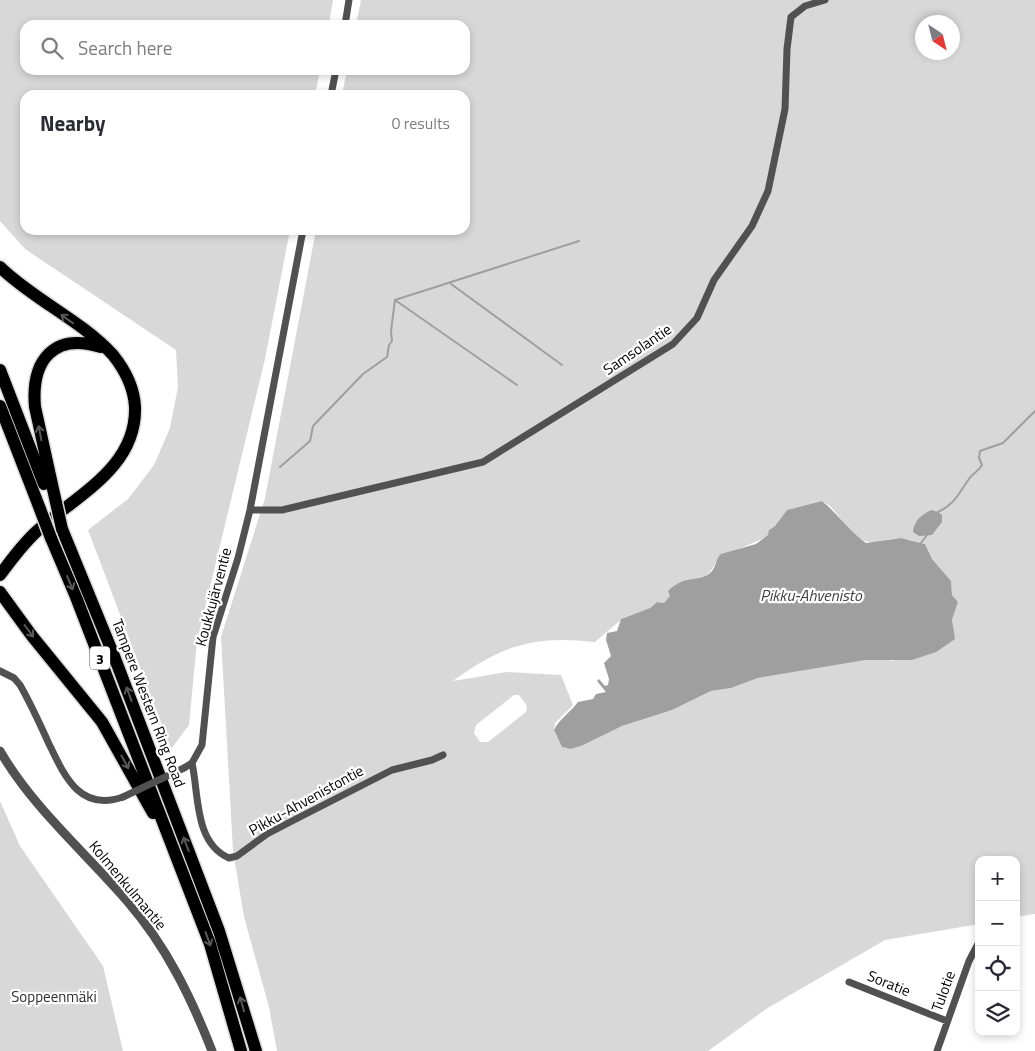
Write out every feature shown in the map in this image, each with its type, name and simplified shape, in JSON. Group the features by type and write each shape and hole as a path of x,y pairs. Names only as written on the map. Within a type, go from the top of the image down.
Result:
{"highway":[{"path":"0,267 17,284 106,348 124,371 134,394 134,425 126,448 117,462 98,482 26,542 0,575"},
{"path":"48,502 35,407 34,393 37,372 43,359 64,344 80,342 106,348"},
{"name":"Tampere Western Ring Road","path":"0,370 48,502 51,538 210,944 241,1051"},
{"name":"Tampere Western Ring Road","path":"0,406 62,529 114,656 219,931 256,1051"},
{"path":"0,592 32,636 102,722 178,860"}],"street":[{"path":"346,20 350,0"},
{"name":"Samsolantie","path":"250,510 282,510 483,462 673,344 696,318 714,280 752,226 768,191 785,109 787,49 791,18 805,6 825,0"},
{"path":"332,90 335,75"},
{"name":"Koukkujärventie","path":"192,763 202,745 213,637 238,558 250,510 303,235"},
{"path":"0,671 14,678 20,685 61,768 76,789 86,796 102,802 123,797 192,763"},
{"name":"Kolmenkulmantie","path":"0,751 31,795 143,921 185,988 212,1051"},
{"name":"Pikku-Ahvenistontie","path":"192,763 197,804 204,827 214,848 229,858 247,850 267,834 287,823 392,770 432,760 443,755"},
{"name":"Tulotie","path":"937,1051 969,961 977,946"},
{"name":"Soratie","path":"849,982 947,1021"}],"green space":[{"path":"0,0 333,0 330,20 20,20 20,75 319,75 316,90 20,90 20,235 289,235 265,359 197,641 189,725 171,749 88,530 128,499 154,465 170,428 178,387 176,350 25,249 0,221"},
{"path":"361,0 1035,0 1035,914 1020,916 1020,856 975,856 975,925 885,940 766,1009 708,1051 277,1051 269,1007 244,917 233,851 221,637 265,498 315,235 470,235 470,90 343,90 346,75 470,75 470,20 357,20","holes":["822,501 828,504 854,535 864,541 875,542 899,539 925,544 932,559 951,581 952,595 958,602 952,620 953,634 892,661 884,658 866,660 758,678 731,688 711,691 672,710 622,726 570,749 562,747 554,730 555,723 573,705 561,675 507,672 453,681 487,659 520,645 554,640 595,642 623,618 650,608 657,602 664,603 678,591 711,571 721,558 769,535 769,530 775,526 787,510","514,695 519,695 527,706 526,712 488,742 480,742 474,733 476,725"]},
{"name":"Soppeenmäki","path":"0,801 20,846 103,966 123,1051 0,1051"}],"water":[{"name":"Pikku-Ahvenisto","path":"822,501 866,543 901,538 925,544 932,559 951,581 952,595 958,602 952,620 955,639 936,652 912,660 866,660 758,678 731,688 711,691 672,710 622,726 581,746 570,749 562,747 554,730 559,722 578,702 593,699 596,694 606,692 597,681 599,679 605,686 608,685 609,679 604,663 611,656 606,640 607,633 617,631 621,619 650,608 657,602 664,603 670,596 668,591 680,582 704,577 709,574 721,554 756,544 768,535 769,530 775,526 787,510"},
{"path":"931,510 942,515 942,522 932,535 919,536 913,532 916,522 921,516"}],"waterway":[{"path":"395,300 579,241"},
{"path":"451,284 562,365"},
{"path":"395,300 517,385"},
{"path":"280,467 310,441 313,426 363,374 387,357 389,345 392,341 391,331 395,300"},
{"path":"938,512 953,502 982,465 979,458 980,451 1003,443 1035,411"},
{"path":"921,543 927,535"}]}
